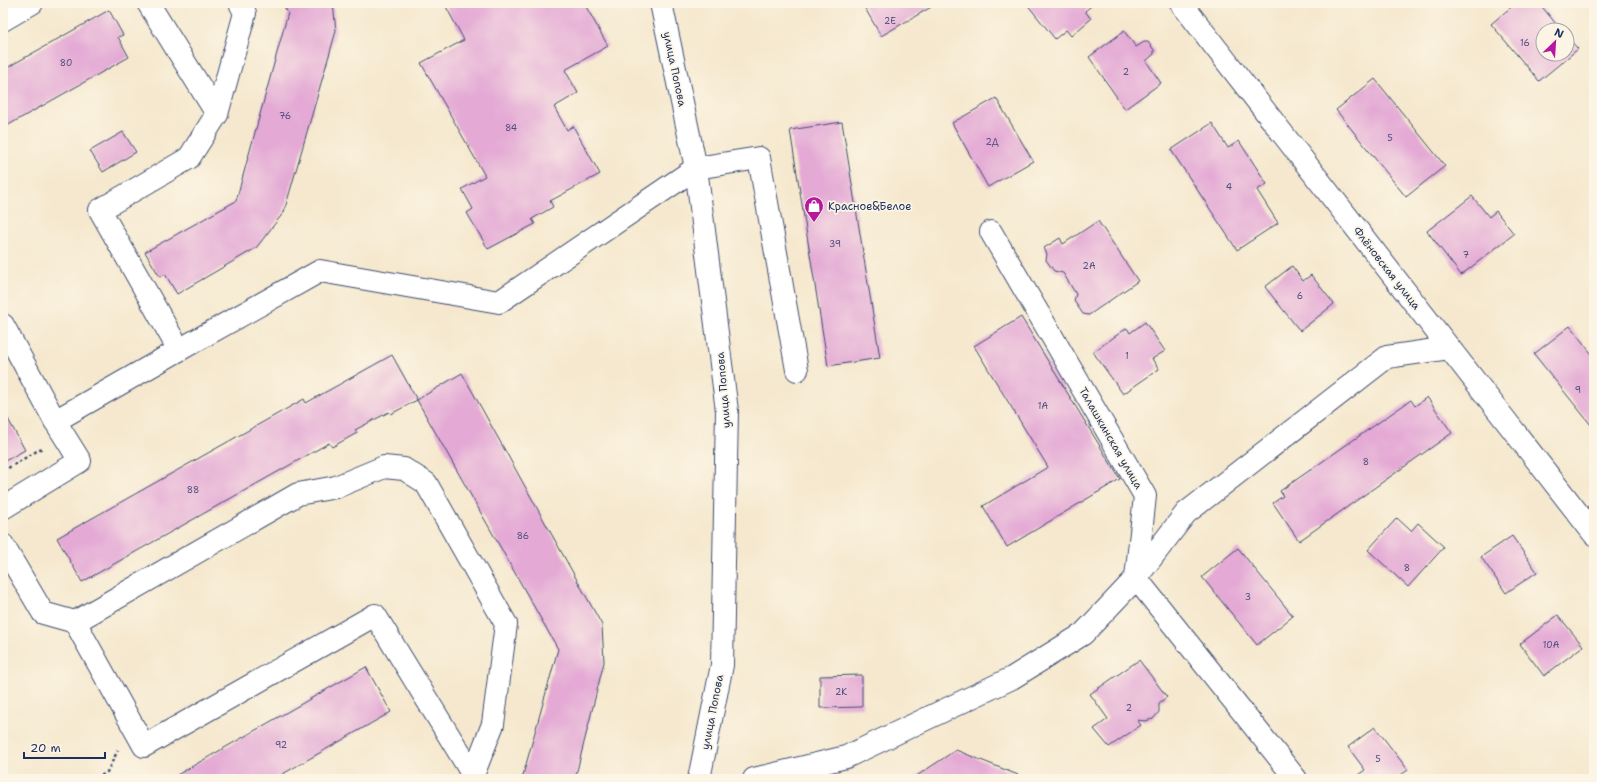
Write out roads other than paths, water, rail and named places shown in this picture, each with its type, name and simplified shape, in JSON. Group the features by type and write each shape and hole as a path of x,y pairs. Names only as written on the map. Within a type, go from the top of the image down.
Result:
{"street":[{"path":"3,20 32,3"},
{"path":"148,3 217,114"},
{"path":"179,350 100,210 189,158 217,114 245,13 240,3"},
{"name":"улица Попова","path":"661,3 696,168 727,411 722,665 699,779"},
{"name":"Флёновская улица","path":"1181,3 1594,534"},
{"path":"59,428 179,350 320,271 499,302 696,168 760,158 797,370"},
{"name":"Талашкинская улица","path":"991,232 1145,496 1136,578"},
{"path":"3,325 59,428 80,461 3,508"},
{"path":"754,779 846,757 1012,678 1083,634 1136,578 1186,513 1387,357 1450,348"},
{"path":"75,622 298,494 336,487 384,467 404,469 426,483 506,624 494,724 471,777"},
{"path":"3,545 43,613 75,622 144,746 375,615 471,777"},
{"path":"1136,578 1296,779"}],"place":[{"name":"Красное&Белое","path":"814,223"}]}
